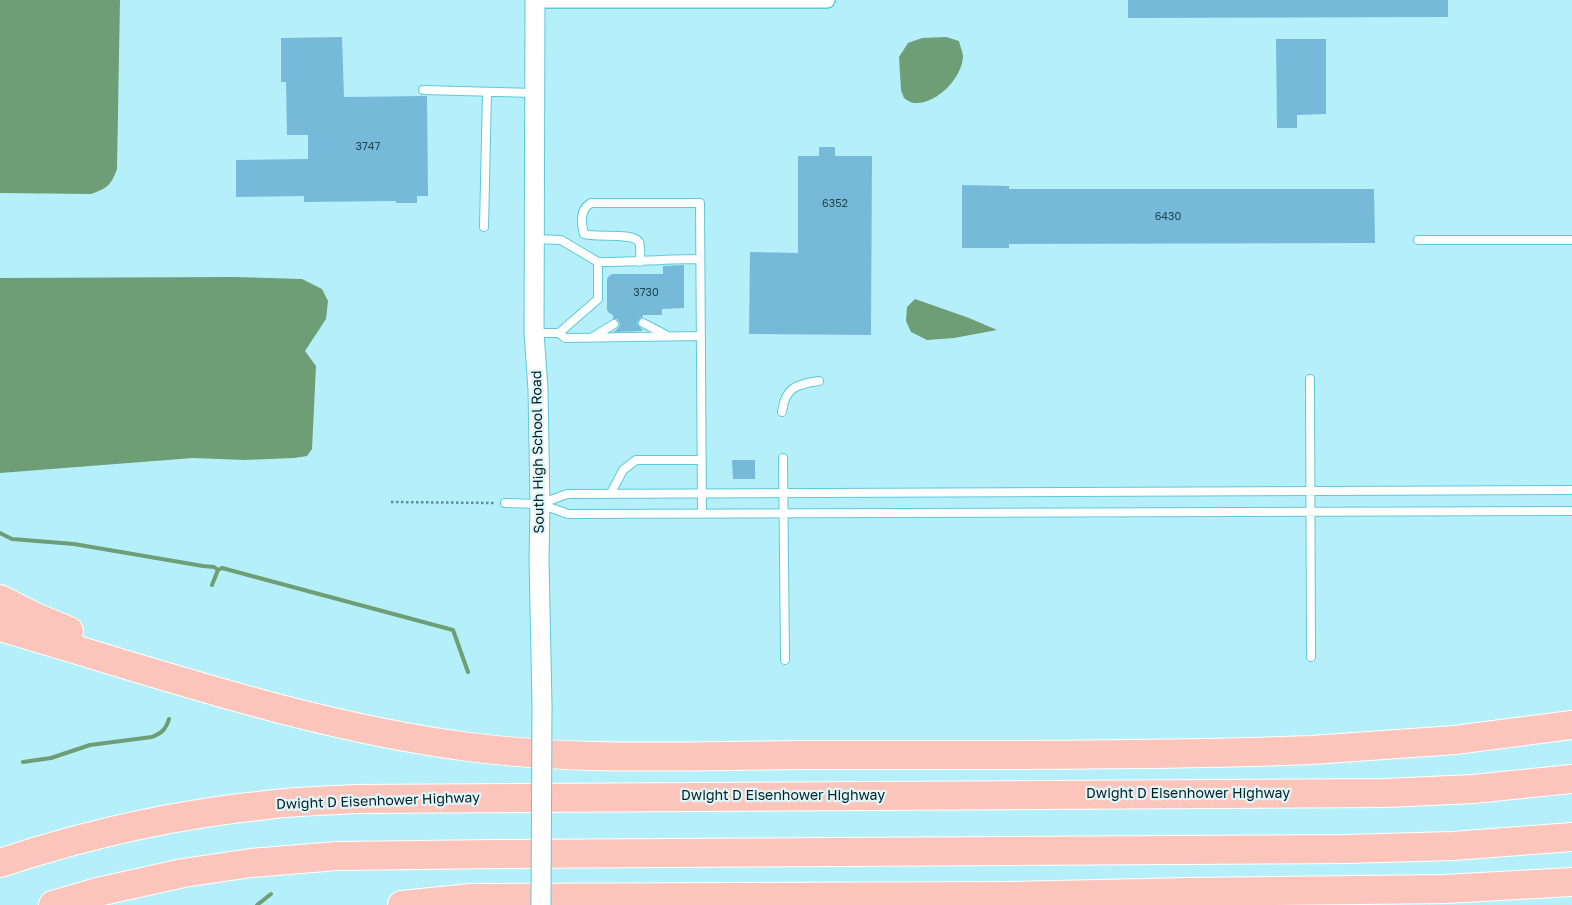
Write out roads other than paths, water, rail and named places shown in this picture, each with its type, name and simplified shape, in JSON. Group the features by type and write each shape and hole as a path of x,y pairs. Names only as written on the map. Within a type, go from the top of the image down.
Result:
{"highway":[{"path":"0,599 56,626 382,732"},
{"path":"0,627 268,706 382,732 469,747 566,755 1169,754 1312,750 1446,740 1572,725"},
{"name":"Dwight D Eisenhower Highway","path":"0,863 85,838 164,820 268,804 354,799 1386,793 1473,789 1572,779"},
{"path":"52,905 106,890 183,873 251,863 337,856 1355,849 1453,846 1572,836"},
{"path":"402,905 471,898 1011,896 1426,890 1572,882"}],"street":[{"path":"535,0 827,0"},
{"name":"South High School Road","path":"535,0 533,239 540,504 541,905"}],"lane":[{"path":"423,90 534,93"},
{"path":"484,227 487,92"},
{"path":"640,262 640,246 635,238 584,234 583,212 586,206 591,203 700,203 702,514"},
{"path":"533,239 561,240 598,262 700,259"},
{"path":"1418,240 1572,240"},
{"path":"559,333 598,300 598,262"},
{"path":"643,323 669,337"},
{"path":"593,337 614,324"},
{"path":"534,333 559,333 565,338 700,336"},
{"path":"1310,379 1311,657"},
{"path":"782,412 783,401 794,387 819,381"},
{"path":"783,458 785,660"},
{"path":"611,493 623,470 636,460 701,460"},
{"path":"540,504 567,494 611,493 1572,490"},
{"path":"505,503 540,504 568,514 1572,511"}],"waterway":[{"path":"0,533 12,539 74,544 214,567 218,570 222,568 453,630 468,672"},
{"path":"212,585 218,570"},
{"path":"23,762 51,758 90,745 152,737 163,730 169,719"},
{"path":"257,905 271,894"}]}
